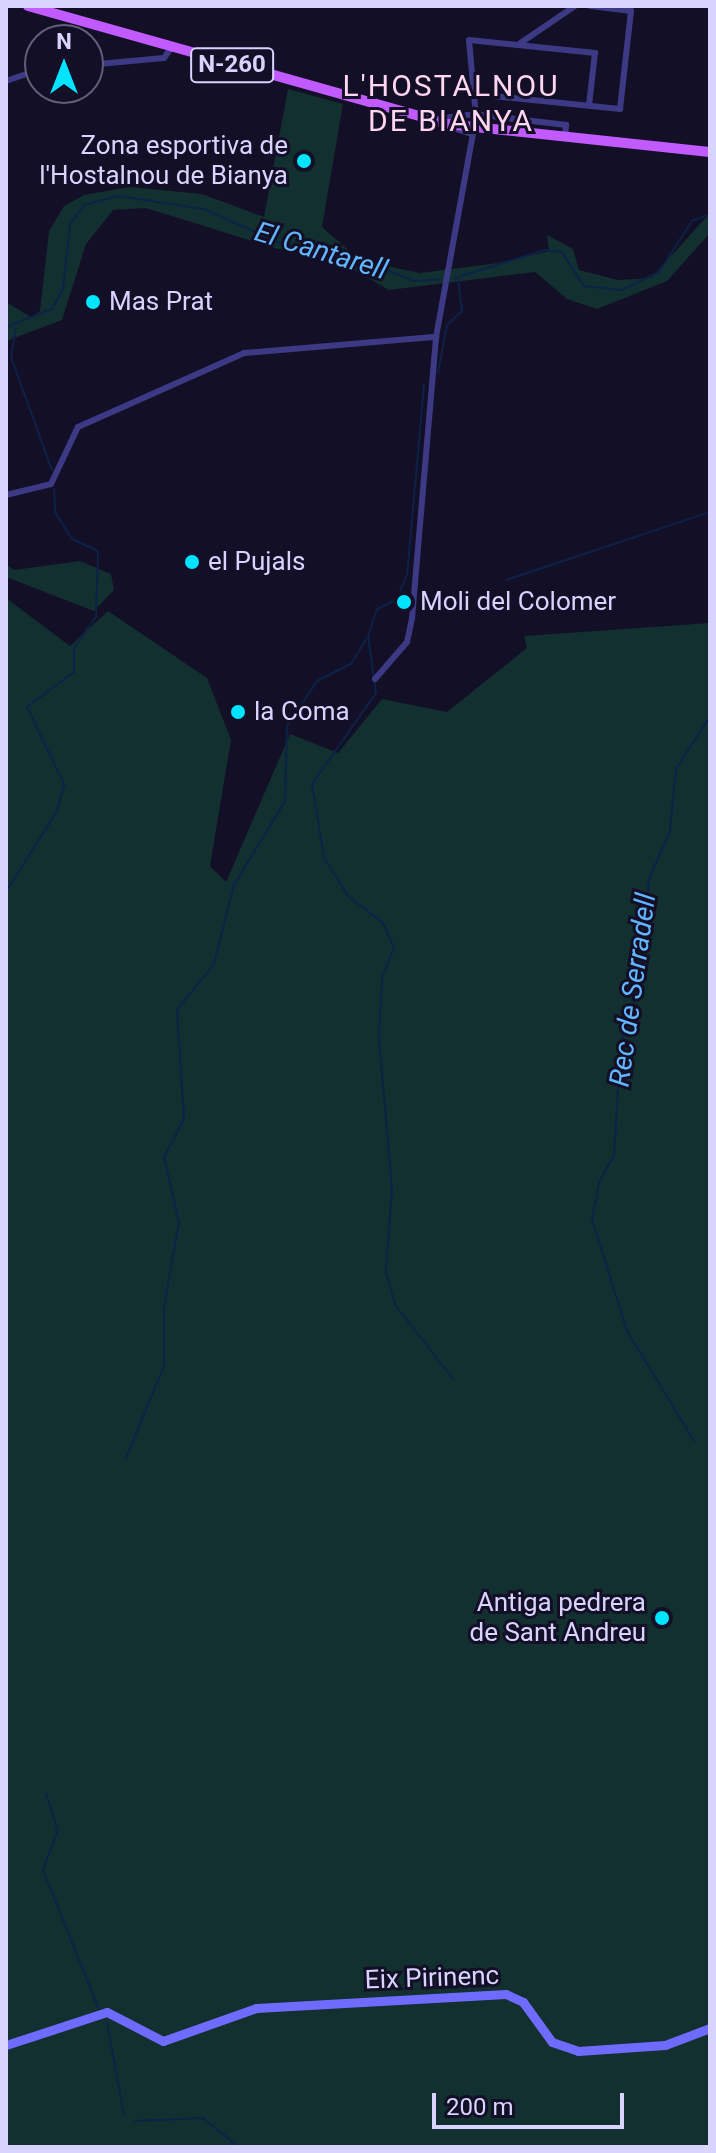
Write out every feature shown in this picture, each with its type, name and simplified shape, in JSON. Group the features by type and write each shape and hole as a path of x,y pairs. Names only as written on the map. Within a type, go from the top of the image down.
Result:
{"main road":[{"name":"N-260","path":"28,6 434,121 710,152"},
{"name":"Eix Pirinenc","path":"6,2045 107,2012 163,2041 244,2010 506,1994 523,2002 552,2042 578,2051 665,2045 710,2028"}],"street":[{"path":"519,44 575,6"},
{"path":"473,94 620,109 631,11 590,6"},
{"path":"471,126 477,115 469,40 595,53 589,105"},
{"path":"104,64 164,58 171,48"},
{"path":"375,679 407,642 436,337 474,104"},
{"path":"471,126 477,115"},
{"path":"477,115 566,125 565,137"},
{"path":"421,117 436,129 471,126"},
{"path":"6,495 51,484 78,427 244,353 436,337"}],"green space":[{"path":"288,89 343,104 322,227 354,255 383,265 420,273 498,263 549,251 547,235 573,249 579,270 618,280 651,278 710,213 710,233 667,281 597,309 567,299 535,272 389,290 323,252 278,249 146,208 113,210 86,244 62,320 6,341 6,302 31,317 40,311 49,231 64,206 84,195 130,187 202,194 264,217"},
{"path":"80,561 111,574 114,590 94,611 6,577 6,564 14,570"},
{"path":"6,598 70,646 108,611 207,678 231,740 210,866 226,882 290,734 338,753 382,699 447,712 527,648 524,636 710,623 710,2147 6,2147"}],"waterway":[{"name":"El Cantarell","path":"6,327 52,309 63,289 70,225 84,205 118,196 204,209 284,245 330,248 414,281 440,279"},
{"name":"El Cantarell","path":"455,278 545,250 562,252 584,286 622,290 659,272 692,221 710,214"},
{"path":"438,373 447,325 462,311 458,279"},
{"path":"16,328 11,357 52,470"},
{"path":"424,385 407,574 397,599 377,609 368,636 376,693 312,784 324,858 348,896 383,923 394,948 382,977 379,1038 392,1189 386,1271 395,1305 454,1380"},
{"path":"6,892 57,811 64,784 27,707 74,672 74,648 96,616 98,551 72,539 55,512 54,489"},
{"path":"506,580 710,512"},
{"path":"126,1458 164,1366 164,1307 179,1222 164,1157 184,1119 177,1010 214,964 234,885 285,801 287,726 317,681 351,664 366,639"},
{"name":"Rec de Serradell","path":"694,1441 627,1331 592,1219 599,1182 614,1155 621,1041 640,984 649,879 670,831 676,769 710,716"},
{"path":"46,1794 58,1830 43,1870 98,2007"},
{"path":"107,2023 124,2115"},
{"path":"135,2121 203,2118 239,2147"}],"place":[{"name":"Zona esportiva de l'Hostalnou de Bianya","path":"304,161"},
{"name":"Mas Prat","path":"93,302"},
{"name":"el Pujals","path":"192,562"},
{"name":"Moli del Colomer","path":"404,602"},
{"name":"la Coma","path":"238,712"},
{"name":"Antiga pedrera de Sant Andreu","path":"662,1618"}],"district":[{"name":"L'HOSTALNOU DE BIANYA","path":"451,103"}]}
